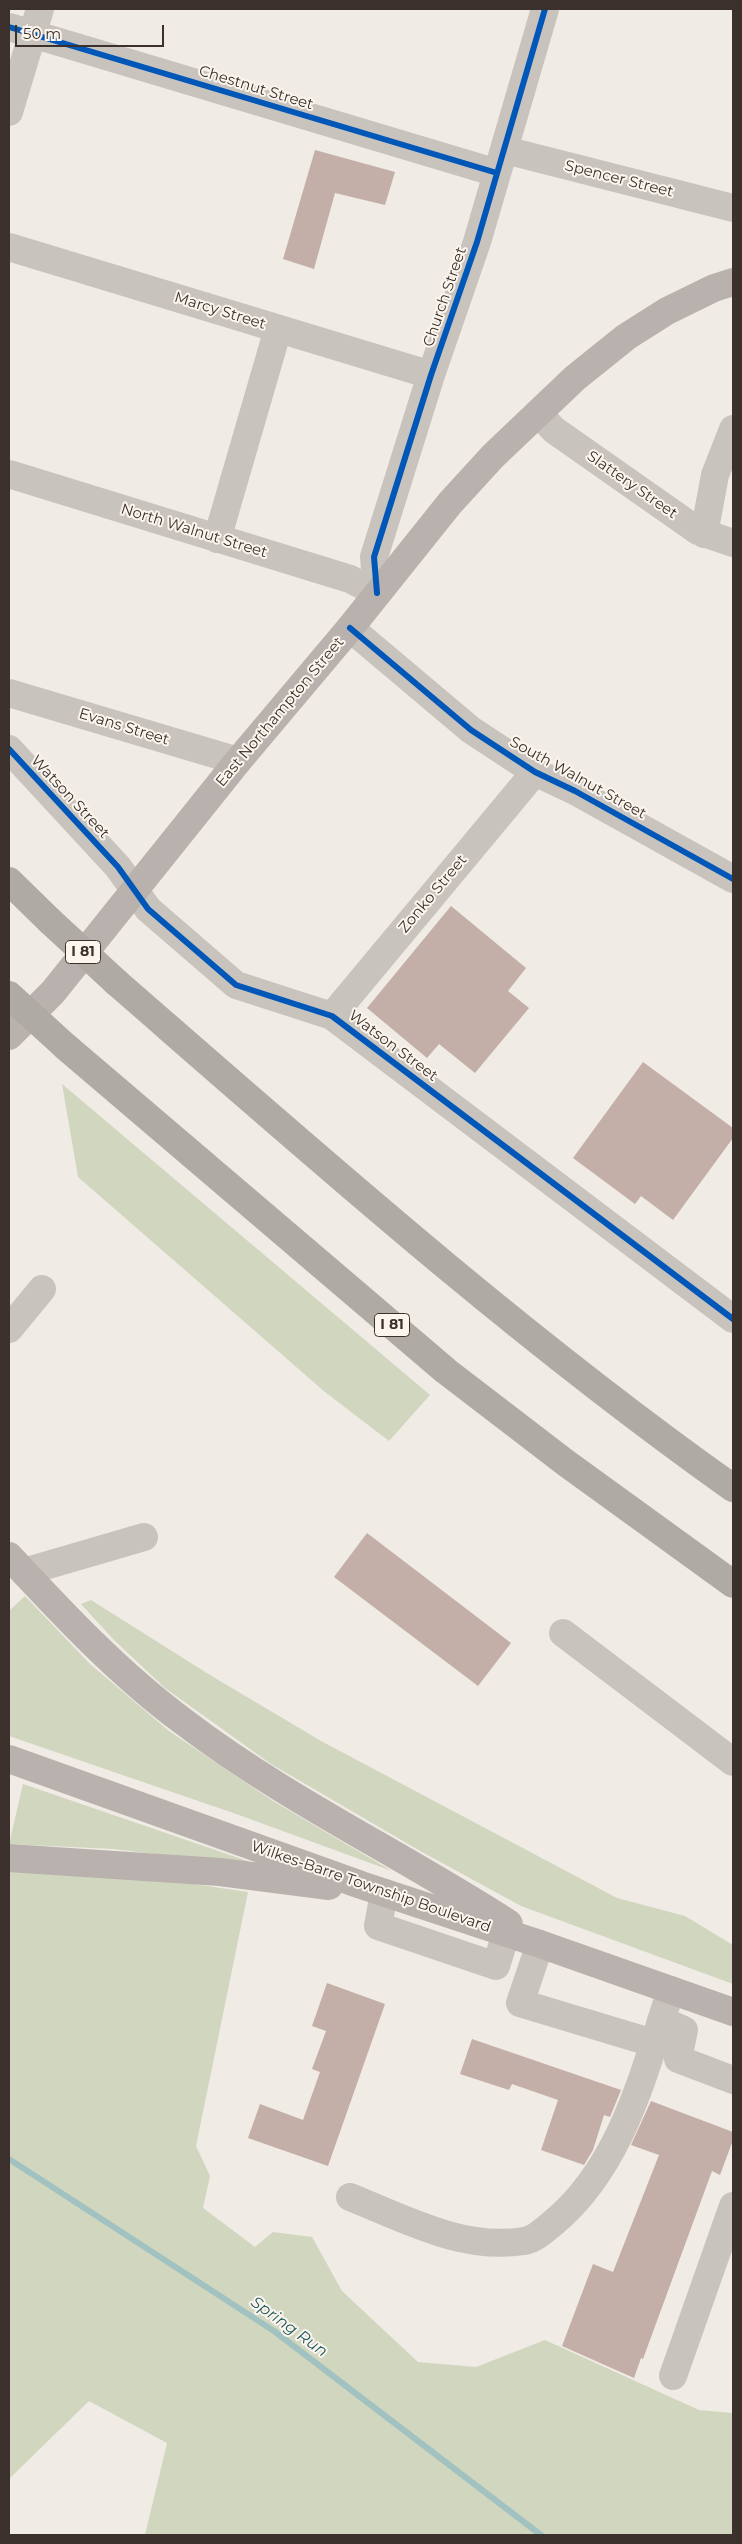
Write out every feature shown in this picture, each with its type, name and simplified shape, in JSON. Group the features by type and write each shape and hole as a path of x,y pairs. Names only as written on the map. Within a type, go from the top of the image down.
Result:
{"highway":[{"name":"I 81","path":"9,881 116,982 361,1196 506,1317 658,1435 733,1488"},
{"name":"I 81","path":"9,994 66,1047 446,1371 566,1463 733,1584"}],"main road":[{"name":"East Northampton Street","path":"9,1036 53,992 238,761 350,628 450,503 492,456 575,378 626,337 667,311 714,288 733,282"},
{"path":"14,1565 85,1638 134,1682 190,1727 233,1757 360,1835 456,1889 508,1928 540,1944 733,2012"},
{"name":"Wilkes-Barre Township Boulevard","path":"9,1759 372,1889 508,1928"},
{"path":"9,1858 220,1872 330,1886 372,1889"}],"street":[{"name":"Church Street","path":"378,593 374,557 431,375 477,242 545,9"},
{"name":"Chestnut Street","path":"27,23 501,161"},
{"path":"9,112 27,23"},
{"name":"Spencer Street","path":"501,161 733,208"},
{"name":"Marcy Street","path":"9,247 431,375"},
{"path":"217,539 278,329"},
{"name":"Slattery Street","path":"538,413 554,430 698,531 733,543"},
{"path":"704,534 715,475 733,429"},
{"name":"North Walnut Street","path":"9,474 350,579 378,593"},
{"name":"South Walnut Street","path":"350,628 471,730 535,772 575,791 733,880"},
{"name":"Evans Street","path":"9,693 238,761"},
{"name":"Watson Street","path":"9,749 118,867 148,909 236,985 332,1016 733,1319"},
{"name":"Zonko Street","path":"332,1016 535,772"},
{"path":"9,1329 42,1289"},
{"path":"14,1565 144,1537"},
{"path":"564,1633 733,1762"},
{"path":"540,1944 520,2003 657,2032 684,2030 678,2058 733,2080"},
{"path":"350,2198 447,2236 488,2242 526,2241 546,2229 570,2209 595,2177 617,2142 657,2032 670,1990"},
{"path":"673,2376 733,2206"}],"green space":[{"path":"62,1084 430,1395 389,1441 325,1392 78,1177"},
{"path":"25,1596 90,1664 169,1731 273,1801 392,1871 239,1815 9,1736 9,1611"},
{"path":"91,1600 210,1675 321,1741 617,1898 685,1916 733,1945 733,1984 521,1906 422,1852 271,1764 165,1688 114,1640 81,1604"},
{"path":"23,1784 265,1867 113,1849 9,1844"},
{"path":"9,1869 159,1879 248,1892 196,2146 210,2176 203,2208 255,2247 273,2232 312,2237 342,2291 418,2362 476,2367 545,2340 699,2410 733,2413 733,2535 145,2535 167,2443 89,2401 9,2479"}],"building":[{"path":"315,150 395,172 385,205 335,193 314,269 283,259"},
{"path":"451,906 526,968 508,991 529,1008 475,1073 439,1044 427,1058 367,1008"},
{"path":"643,1062 733,1128 733,1138 673,1220 641,1196 635,1204 573,1158"},
{"path":"367,1533 511,1643 478,1686 334,1577"},
{"path":"327,1983 385,2004 328,2166 248,2138 260,2104 303,2120 320,2072 312,2069 326,2031 312,2026"},
{"path":"472,2039 621,2090 610,2117 604,2115 593,2150 584,2165 541,2150 558,2100 512,2084 509,2090 460,2074"},
{"path":"651,2101 733,2132 733,2140 720,2175 712,2171 643,2359 641,2358 634,2378 562,2346 593,2264 613,2272 659,2155 631,2145"}],"waterway":[{"name":"Spring Run","path":"9,2159 274,2331 541,2535"}],"cycle path":[{"path":"377,593 374,557 431,375 477,242 545,9"},
{"path":"9,27 497,173"},
{"path":"350,628 471,730 535,772 575,791 733,879"},
{"path":"9,749 118,867 148,909 236,985 332,1016 733,1319"}]}
